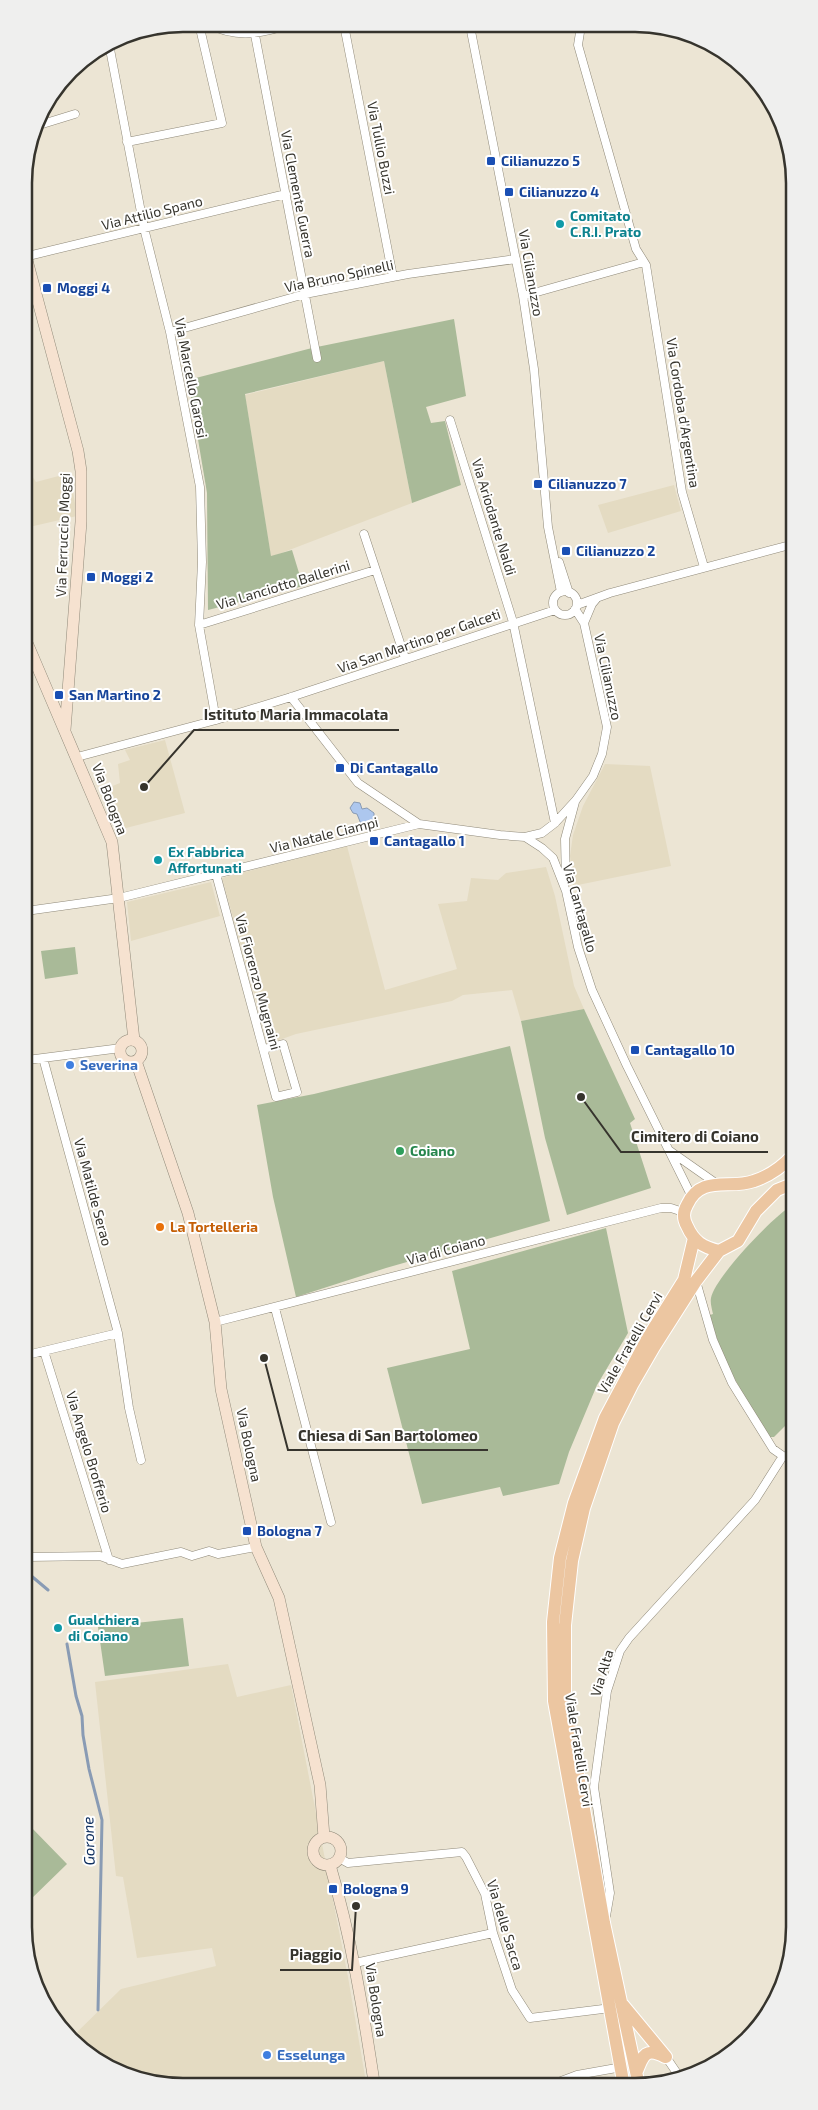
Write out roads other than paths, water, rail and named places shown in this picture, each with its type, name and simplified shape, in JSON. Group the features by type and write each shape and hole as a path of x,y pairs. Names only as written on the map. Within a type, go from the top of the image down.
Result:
{"main road":[{"path":"719,1251 704,1247 694,1238 686,1225 683,1212 692,1195 702,1188 717,1184 735,1185 752,1182 768,1176 785,1163"},
{"name":"Viale Fratelli Cervi","path":"623,2078 616,2006 604,1923 565,1701 564,1625 572,1560 584,1508 613,1423 632,1385 696,1281 719,1251 738,1240 756,1211 777,1190 785,1187"},
{"name":"Viale Fratelli Cervi","path":"638,2076 616,2006 571,1804 554,1702 553,1622 560,1558 574,1503 605,1418 647,1339 684,1280 694,1238"},
{"path":"616,2006 666,2057"},
{"path":"638,2076 642,2057 648,2052 657,2052 666,2057"}],"street":[{"path":"127,142 222,122 201,33"},
{"path":"230,33 255,35 262,33"},
{"name":"Via Tullio Buzzi","path":"346,33 393,277"},
{"name":"Via Cilianuzzo","path":"471,33 523,296 534,369 548,527 565,592 575,598 576,607 584,623 607,727 602,754 593,776 576,800 542,834 525,837"},
{"name":"Via Cordoba d'Argentina","path":"580,33 578,45 636,249 644,262 682,492 704,568"},
{"name":"Via Clemente Guerra","path":"255,35 317,358"},
{"name":"Via Marcello Garosi","path":"110,52 144,228 170,332 200,486 202,562 199,625 216,720"},
{"path":"45,123 75,114"},
{"name":"Via Attilio Spano","path":"33,252 286,194"},
{"name":"Via Bruno Spinelli","path":"170,332 305,294 393,277 516,259"},
{"path":"523,296 644,262"},
{"name":"Via Ferruccio Moggi","path":"33,284 78,451 81,471 81,522 65,730"},
{"name":"Via Ariodante Naldi","path":"450,420 513,622 555,823"},
{"path":"364,534 405,658"},
{"path":"565,592 554,600 555,610 565,615 576,607 597,598 786,545"},
{"name":"Via Lanciotto Ballerini","path":"199,625 375,570"},
{"path":"584,623 592,604 597,598"},
{"name":"Via San Martino per Galceti","path":"77,757 216,720 513,622 555,610"},
{"name":"Via Bologna","path":"33,655 112,842 134,1040 140,1044 142,1052 136,1061 188,1213 215,1322 221,1389 256,1547 279,1598 320,1785 324,1837"},
{"path":"48,688 58,689 70,682"},
{"path":"290,697 358,783 419,824 525,837"},
{"path":"566,891 565,839 576,800"},
{"name":"Via Natale Ciampi","path":"33,910 119,898 419,824"},
{"name":"Via Cantagallo","path":"525,837 553,858 566,891 578,947 592,990 668,1150 692,1195"},
{"name":"Via Fiorenzo Mugnaini","path":"216,874 276,1097 297,1092 283,1044 264,1049"},
{"path":"134,1040 127,1041 121,1048 121,1054 130,1062 136,1061"},
{"path":"33,1059 121,1048"},
{"name":"Via Matilde Serao","path":"44,1058 118,1333 130,1408 141,1460"},
{"name":"Via Cantagallo","path":"668,1150 717,1184"},
{"name":"Via di Coiano","path":"215,1322 660,1208 671,1208 683,1212"},
{"path":"696,1281 713,1340 732,1383 773,1449 783,1456"},
{"path":"275,1308 330,1522"},
{"path":"33,1354 118,1333"},
{"name":"Via Angelo Brofferio","path":"44,1351 109,1560"},
{"name":"Via Alta","path":"604,1923 610,1893 594,1787 607,1691 613,1668 620,1651 629,1638 755,1500 783,1456"},
{"path":"33,1557 100,1556 122,1564 181,1552 192,1556 209,1551 218,1554 256,1547"},
{"name":"Via Bologna","path":"335,1861 318,1862 313,1852 317,1840 324,1837 332,1838 339,1842 341,1850 335,1861 342,1905 355,1963 373,2078"},
{"name":"Via delle Sacca","path":"335,1861 348,1863 462,1852 485,1894 493,1933 512,1990 530,2018 616,2006"},
{"path":"355,1963 493,1933"},
{"path":"666,2057 676,2071"},
{"path":"569,2078 622,2067"}],"water":[{"path":"354,802 360,803 362,809 367,808 374,813 374,821 361,824 357,814 353,813 350,808"}],"waterway":[{"name":"Gorone","path":"33,1577 48,1590"},
{"name":"Gorone","path":"67,1644 76,1696 82,1716 89,1769 102,1820 98,2010"}],"place":[{"name":"Cilianuzzo 5","path":"491,161"},
{"name":"Cilianuzzo 4","path":"509,192"},
{"name":"Comitato C.R.I. Prato","path":"560,224"},
{"name":"Moggi 4","path":"47,288"},
{"name":"Cilianuzzo 7","path":"538,484"},
{"name":"Cilianuzzo 2","path":"566,551"},
{"name":"Moggi 2","path":"91,577"},
{"name":"San Martino 2","path":"59,695"},
{"name":"Di Cantagallo","path":"340,768"},
{"name":"Istituto Maria Immacolata","path":"144,787"},
{"name":"Cantagallo 1","path":"374,841"},
{"name":"Ex Fabbrica Affortunati","path":"158,860"},
{"name":"Cantagallo 10","path":"635,1050"},
{"name":"Severina","path":"70,1065"},
{"name":"Cimitero di Coiano","path":"581,1097"},
{"name":"Coiano","path":"400,1151"},
{"name":"La Tortelleria","path":"160,1227"},
{"name":"Chiesa di San Bartolomeo","path":"264,1358"},
{"name":"Bologna 7","path":"247,1531"},
{"name":"Gualchiera di Coiano","path":"58,1628"},
{"name":"Bologna 9","path":"333,1889"},
{"name":"Piaggio","path":"356,1906"},
{"name":"Esselunga","path":"267,2055"}]}
